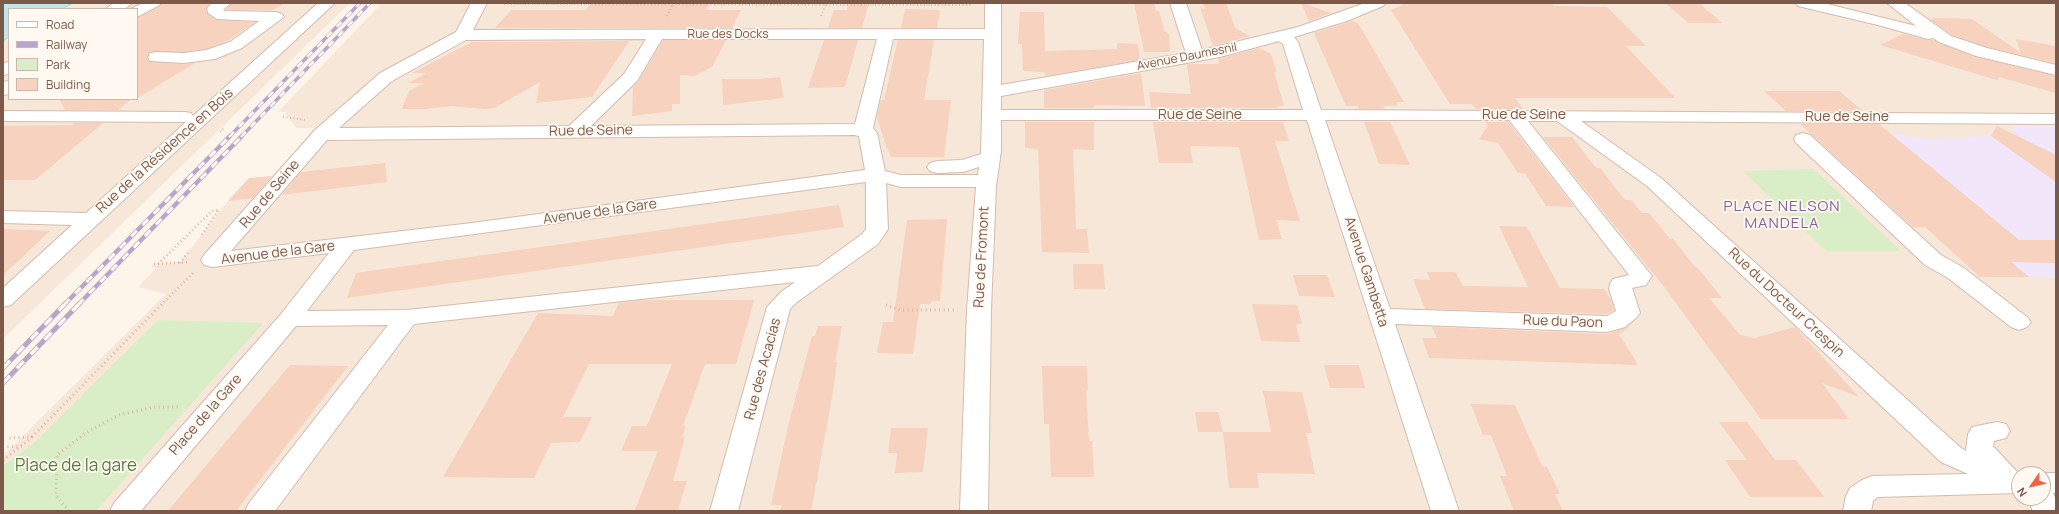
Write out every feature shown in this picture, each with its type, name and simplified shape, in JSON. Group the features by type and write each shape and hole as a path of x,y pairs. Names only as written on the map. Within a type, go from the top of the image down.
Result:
{"street":[{"path":"138,11 153,3"},
{"path":"223,3 214,8 216,13 223,16 276,17 299,17 316,3"},
{"name":"Rue de la Résidence en Bois","path":"3,300 328,3"},
{"path":"322,134 386,77 463,35 479,3"},
{"name":"Rue de Fromont","path":"974,511 979,310 991,115 993,3"},
{"path":"1178,3 1192,50 1198,56"},
{"path":"1803,3 1882,21 1982,52 2056,70"},
{"path":"1894,3 1944,39"},
{"name":"Avenue Daumesnil","path":"991,92 1198,56 1282,36 1342,18 1371,4"},
{"path":"156,57 184,58 209,55 236,45 276,17"},
{"name":"Rue des Docks","path":"463,35 656,36 886,34 949,26 993,34"},
{"path":"876,175 870,137 863,130 886,34"},
{"path":"575,131 631,77 656,36"},
{"name":"Avenue Gambetta","path":"1282,36 1290,42 1445,511"},
{"name":"Rue de Seine","path":"991,115 1561,115 2056,119"},
{"name":"Rue du Paon","path":"1380,316 1607,324 1617,322 1628,313 1620,289 1621,284 1638,280 1641,276 1514,115"},
{"name":"Rue du Docteur Crespin","path":"1561,115 1654,182 1951,455 2011,482"},
{"path":"3,116 185,117"},
{"name":"Rue de Seine","path":"206,263 322,134 863,130"},
{"path":"1802,139 1933,260 1956,273 2019,322"},
{"name":"Avenue de la Gare","path":"206,263 876,175 901,180 988,169"},
{"name":"Rue des Acacias","path":"724,511 779,307 789,297 870,239 877,229 876,175"},
{"path":"3,217 90,219"},
{"name":"Place de la Gare","path":"124,511 289,319 346,245"},
{"path":"289,319 407,317 825,272"},
{"path":"259,511 407,317"},
{"path":"1997,431 1981,434 1979,449 2011,479"},
{"path":"1857,511 1860,496 1872,487 2011,484"}],"path":[{"path":"504,4 972,5"},
{"path":"158,264 212,211 220,210 198,239"},
{"path":"154,264 180,263 193,245"},
{"path":"3,460 23,446 206,263"},
{"path":"886,305 900,310 979,310"},
{"path":"69,511 56,496 58,455 87,432 119,415 154,407 215,405"},
{"path":"7,438 32,437"},
{"path":"3,447 23,446"}],"shaded area":[{"path":"73,3 350,3 3,339 3,41 8,38 8,100 138,100 138,8 64,8"},
{"path":"382,3 2056,3 2056,511 3,511 3,453 7,452 166,294 138,287 156,268 151,267 154,264 180,262 230,199 252,198 309,135 314,128 296,128 285,112 278,112"},
{"path":"2010,125 2056,125 2056,278 1980,277 1925,227 1913,227 1810,133 1890,133 1930,139 2017,134"}],"green space":[{"path":"1814,169 1901,251 1826,251 1743,171"},
{"name":"Place de la gare","path":"158,320 263,323 96,511 3,511 3,466 35,442"}],"water":[{"path":"3,3 73,3 64,8 8,8 8,38 3,41"}],"building":[{"path":"162,3 210,3 206,7 207,13 216,20 255,22 227,41 206,49 184,52 150,52 147,58 150,62 184,64 195,63 138,97 138,18 159,7"},
{"path":"232,3 284,3 273,10 226,10"},
{"path":"592,3 710,3 706,10 741,10 732,28 495,28 511,10 586,10"},
{"path":"848,3 869,3 862,28 828,28 834,10 847,10"},
{"path":"1134,3 1154,3 1156,11 1159,11 1164,31 1169,34 1170,52 1144,52"},
{"path":"1203,3 1226,3 1235,28 1250,36 1213,46 1200,7 1205,10"},
{"path":"1302,3 1331,13 1309,21"},
{"path":"1407,3 1551,3 1554,6 1607,7 1646,46 1626,46 1675,98 1515,98 1524,110 1476,109 1472,104 1450,104 1391,10"},
{"path":"1665,3 1700,4 1722,23 1689,23"},
{"path":"905,9 940,10 937,28 901,28"},
{"path":"1020,12 1044,12 1045,51 1117,49 1117,43 1138,44 1140,60 1045,76 1045,72 1023,71 1022,44 1018,44"},
{"path":"1933,18 1972,19 2021,53 2016,39 2056,46 2056,63 1987,47 1952,35 1931,20"},
{"path":"1352,21 1358,23 1404,102 1396,102 1398,106 1383,106 1385,109 1359,109 1358,106 1346,106 1314,33"},
{"path":"1903,34 1933,40 1976,57 2056,76 2056,93 1999,77 1997,80 1880,45"},
{"path":"663,40 726,40 712,67 694,76 680,75 680,104 672,104 672,111 632,116 633,87 638,82"},
{"path":"824,40 858,40 845,87 808,88"},
{"path":"898,40 934,40 924,100 951,100 944,157 891,157 886,146 877,117 881,100 884,100"},
{"path":"629,41 592,97 536,103 540,82 494,108 485,109 451,106 426,109 402,109 409,91 424,83 408,83 427,73 412,73 472,42"},
{"path":"1259,48 1271,54 1277,72 1274,72 1284,106 1277,106 1278,108 1151,108 1149,92 1191,94 1187,64 1219,64 1218,59"},
{"path":"1141,73 1145,106 1094,105 1094,108 1044,108 1044,90"},
{"path":"780,77 784,98 723,105 722,79 758,79"},
{"path":"1764,91 1839,91 1863,111 1786,111"},
{"path":"60,100 130,100 118,110 65,110"},
{"path":"1025,122 1094,122 1094,150 1073,149 1076,229 1087,229 1089,253 1042,252 1038,149 1025,148"},
{"path":"1153,122 1283,122 1289,141 1275,141 1300,221 1276,220 1282,239 1259,240 1239,147 1190,146 1193,163 1159,163"},
{"path":"1364,122 1390,122 1410,165 1379,164"},
{"path":"1485,122 1508,122 1574,207 1546,206 1525,173 1518,173 1498,143 1479,139 1488,126"},
{"path":"72,123 103,123 35,180 3,180 3,126 73,125"},
{"path":"1800,124 1879,124 2019,240 2056,240 2056,263 2011,262 2029,277 1980,277 1925,227 1913,227"},
{"path":"1997,126 2056,155 2056,182 1991,136"},
{"path":"1543,137 1572,137 1596,168 1600,168 1625,200 1631,200 1642,213 1649,213 1670,239 1673,239 1722,298 1709,298 1740,335 1754,338 1795,327 1859,397 1822,383 1849,419 1761,419 1665,288"},
{"path":"385,163 387,182 282,195 301,172"},
{"path":"272,176 253,198 228,201 249,178"},
{"path":"839,205 844,227 347,298 356,273"},
{"path":"947,219 940,301 931,301 931,304 920,304 913,354 877,353 883,322 893,322 907,220"},
{"path":"1499,226 1527,227 1560,288 1604,289 1611,300 1614,310 1607,314 1425,309 1413,279 1430,280 1427,272 1455,272 1463,286 1528,287"},
{"path":"3,229 50,231 3,275"},
{"path":"1073,264 1103,264 1105,289 1074,289"},
{"path":"1293,275 1327,275 1335,297 1299,296"},
{"path":"643,300 754,300 736,364 705,364 683,426 686,426 682,437 685,437 673,481 687,481 678,510 635,510 658,451 621,451 632,426 647,426 672,364 589,364 563,417 592,417 580,442 551,443 534,478 443,477 538,313 613,316 619,303"},
{"path":"1252,304 1297,305 1302,324 1296,324 1300,342 1261,341"},
{"path":"818,326 842,326 835,362 837,362 833,392 811,511 780,511 782,505 771,505 789,422 812,336 815,336"},
{"path":"1432,327 1607,334 1628,327 1619,334 1638,365 1429,358 1422,338 1437,338"},
{"path":"290,365 348,366 236,511 168,511"},
{"path":"1324,365 1359,365 1365,388 1330,388"},
{"path":"1042,366 1087,366 1088,390 1086,390 1089,441 1092,441 1094,477 1051,477 1049,424 1044,424"},
{"path":"1263,391 1302,392 1312,433 1306,433 1315,474 1257,473 1259,488 1229,488 1223,432 1271,432"},
{"path":"1471,404 1515,405 1542,466 1547,467 1560,494 1555,494 1563,511 1514,511 1500,476 1507,476 1491,435 1483,435"},
{"path":"1195,412 1218,412 1223,432 1198,432"},
{"path":"1719,422 1747,422 1775,460 1796,460 1824,497 1750,497 1725,460 1747,460"},
{"path":"891,428 928,428 923,472 895,473 897,453 888,453"}],"railway":[{"path":"229,137 360,3"},
{"path":"241,137 370,3"},
{"path":"64,305 230,136"},
{"path":"78,305 242,136"},
{"path":"3,368 65,304"},
{"path":"3,383 79,304"}],"district":[{"name":"PLACE NELSON MANDELA","path":"1782,216"}]}
